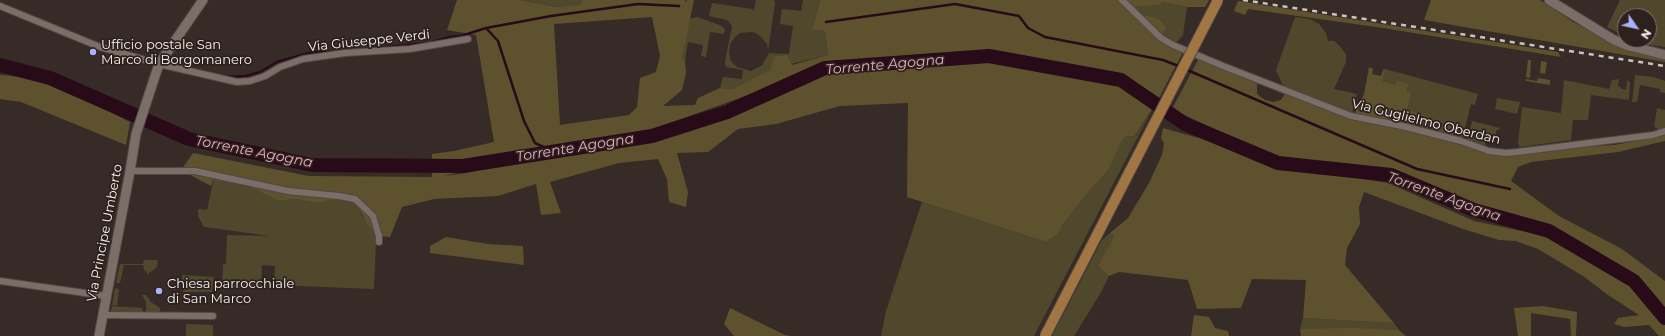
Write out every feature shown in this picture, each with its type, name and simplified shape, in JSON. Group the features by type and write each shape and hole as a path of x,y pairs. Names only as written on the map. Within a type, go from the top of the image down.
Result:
{"main road":[{"path":"1045,336 1218,0"}],"street":[{"name":"Via Principe Umberto","path":"99,336 136,134 146,101 159,64 203,0"},
{"name":"Via Guglielmo Oberdan","path":"1122,0 1161,38 1191,53 1351,116 1402,126 1461,141 1489,151 1506,153 1515,152 1653,135 1665,131"},
{"path":"1549,0 1614,40 1629,46 1665,55"},
{"name":"Via Giuseppe Verdi","path":"0,6 84,41 159,64 237,82 243,82 265,76 280,67 303,59 345,53 410,49 468,39"},
{"path":"130,172 195,171 288,191 339,196 355,200 373,216 379,236 379,242"},
{"path":"0,281 106,296"},
{"path":"102,315 213,316"}],"shaded area":[{"path":"457,0 520,0 557,7 581,4 582,0 685,0 686,2 687,0 694,0 682,59 685,60 686,73 682,90 663,106 695,105 698,98 720,88 733,89 771,69 774,57 787,55 792,65 828,55 825,31 812,30 820,0 1118,0 1159,40 1170,47 1183,52 1157,102 1121,79 989,55 825,68 644,132 443,176 461,174 644,134 825,69 989,57 1121,81 1155,104 1135,136 1124,137 1108,171 1090,190 1062,226 1058,234 1046,242 907,197 908,103 840,106 776,124 738,129 708,152 677,153 688,192 686,207 669,202 667,179 658,159 619,163 550,182 561,213 541,215 536,184 498,196 434,199 402,207 390,237 380,236 371,229 356,205 346,196 319,203 295,199 279,201 251,188 225,179 214,177 211,186 181,170 193,153 309,176 432,177 432,154 454,151 494,142 476,35 447,30","holes":["652,17 660,56 656,72 640,78 637,107 629,115 560,125 554,24"]},
{"path":"520,0 582,0 581,4 557,7"},
{"path":"756,0 774,0 775,3 768,51 767,44 758,34 752,32 740,33 730,44 729,53 731,61 737,67 751,71 762,65 769,53 789,54 793,26 780,24 782,9 801,11 803,0 820,0 812,30 825,31 828,55 771,69 733,89 720,88 723,77 742,79 743,70 726,67 725,62 732,26 727,20 709,16 712,3 752,9 754,11"},
{"path":"1126,0 1209,0 1205,7 1187,7 1163,2 1159,5 1134,7"},
{"path":"1431,0 1540,0 1573,22 1617,43 1617,48 1634,48 1665,57 1665,62 1424,20"},
{"path":"1620,0 1665,0 1665,47 1657,46 1657,8 1617,8 1617,32 1607,27"},
{"path":"1238,1 1558,52 1561,57 1383,28 1248,9 1245,15 1234,11"},
{"path":"1163,2 1187,7 1183,35 1176,43 1162,34 1167,27 1158,18 1140,14 1134,7 1159,5"},
{"path":"1140,14 1158,18 1167,27 1162,34"},
{"path":"697,17 720,25 725,29 724,34 710,32 706,57 701,56 703,45 688,42 685,60 682,60 689,19"},
{"path":"1295,17 1310,19 1319,24 1326,33 1328,41 1334,41 1346,54 1346,62 1334,89 1357,94 1352,114 1284,88 1276,70"},
{"path":"1199,58 1257,83 1257,94 1265,100 1273,102 1281,100 1286,92 1377,122 1462,143 1487,152 1614,145 1652,138 1665,133 1665,141 1618,152 1531,162 1518,167 1511,181 1559,216 1622,249 1665,281 1665,317 1634,281 1549,230 1476,216 1392,175 1273,157 1172,109"},
{"path":"1528,60 1531,60 1530,78 1526,77"},
{"path":"1541,61 1547,62 1545,74 1540,73"},
{"path":"1369,67 1373,69 1372,74 1381,76 1383,70 1385,69 1382,81 1396,85 1397,81 1408,84 1406,92 1412,93 1407,110 1427,116 1423,130 1354,115 1364,94"},
{"path":"1385,69 1478,94 1475,105 1471,104 1462,140 1423,130 1407,110 1412,94 1396,85 1381,81"},
{"path":"0,75 23,77 60,87 130,122 126,145 21,102 0,99"},
{"path":"1635,75 1653,77 1665,81 1665,93 1660,92 1660,89 1640,85 1637,102 1632,102"},
{"path":"1538,78 1550,80 1550,85 1526,81 1526,79 1537,81"},
{"path":"1619,79 1618,86 1621,87 1621,89 1626,89 1627,80 1630,82 1629,100 1591,95 1588,120 1573,120 1571,140 1520,147 1518,144 1522,107 1561,113 1564,80 1609,89 1612,80"},
{"path":"1497,98 1520,102 1517,114 1495,109"},
{"path":"1155,104 1034,336 881,336 886,311 922,202 1046,242 1058,234 1062,226 1090,190 1108,171 1124,137 1136,136"},
{"path":"1657,108 1665,110 1665,128 1658,131 1657,128 1654,127"},
{"path":"1472,121 1500,128 1497,130 1495,136 1487,135 1485,146 1467,140"},
{"path":"1163,128 1209,141 1284,171 1305,170 1388,183 1474,221 1546,236 1605,268 1632,286 1665,324 1665,336 1659,336 1649,325 1624,327 1614,324 1618,318 1639,315 1608,295 1583,276 1538,249 1516,241 1499,240 1463,229 1364,192 1359,207 1360,224 1347,248 1345,265 1394,323 1303,318 1306,280 1252,279 1241,308 1197,309 1188,280 1119,272 1109,276 1098,266 1114,236 1110,233 1128,218 1149,183 1162,155 1164,143 1161,138"},
{"path":"214,177 251,188 279,201 295,199 319,203 346,196 356,205 362,216 380,236 376,241 374,289 274,285 275,266 262,265 261,288 222,288 223,264 226,264 227,235 270,236 204,227 198,216 198,209 207,210"},
{"path":"1110,233 1114,236 1098,266 1109,276 1100,294 1074,336 1052,336 1102,240"},
{"path":"446,237 488,244 523,246 524,265 430,253 430,246"},
{"path":"144,260 158,260 157,267 147,275 143,265 124,265 120,283 116,283 120,264 143,264"},
{"path":"182,275 214,277 212,292 183,292"},
{"path":"115,288 119,289 117,305 112,305"},
{"path":"142,295 146,295 151,302 160,308 160,313 146,313 146,302"},
{"path":"168,298 180,298 180,300 176,303 167,304"},
{"path":"112,306 142,308 143,313 111,311"},
{"path":"1543,306 1577,312 1576,336 1571,336 1570,319 1531,313 1531,336 1518,336 1514,308"},
{"path":"730,308 785,335 791,336 734,336 724,324"},
{"path":"1194,315 1209,317 1215,328 1228,331 1229,336 1191,336"},
{"path":"1303,318 1394,323 1399,330 1300,329"},
{"path":"186,324 213,325 213,336 186,336"},
{"path":"1352,328 1399,330 1406,336 1301,336 1300,329"}],"waterway":[{"path":"432,42 450,37 461,36 486,28 551,16 638,4 679,6"},
{"path":"826,22 955,4 1019,16 1028,28 1045,37 1163,60 1181,67"},
{"path":"486,28 498,41 524,121 535,143 552,151"},
{"path":"366,49 427,43"},
{"path":"223,77 246,76 260,72 277,62 313,52 332,52"},
{"name":"Torrente Agogna","path":"0,65 50,78 189,139 312,165 463,166 652,136 727,112 825,68 989,56 1121,80 1185,124 1278,163 1391,175 1474,210 1549,231 1634,281 1665,318"},
{"path":"1185,69 1417,169 1510,189"}],"railway":[{"path":"1243,0 1665,66"}],"place":[{"name":"Ufficio postale San Marco di Borgomanero","path":"93,52"},
{"name":"Chiesa parrocchiale di San Marco","path":"159,291"}]}
